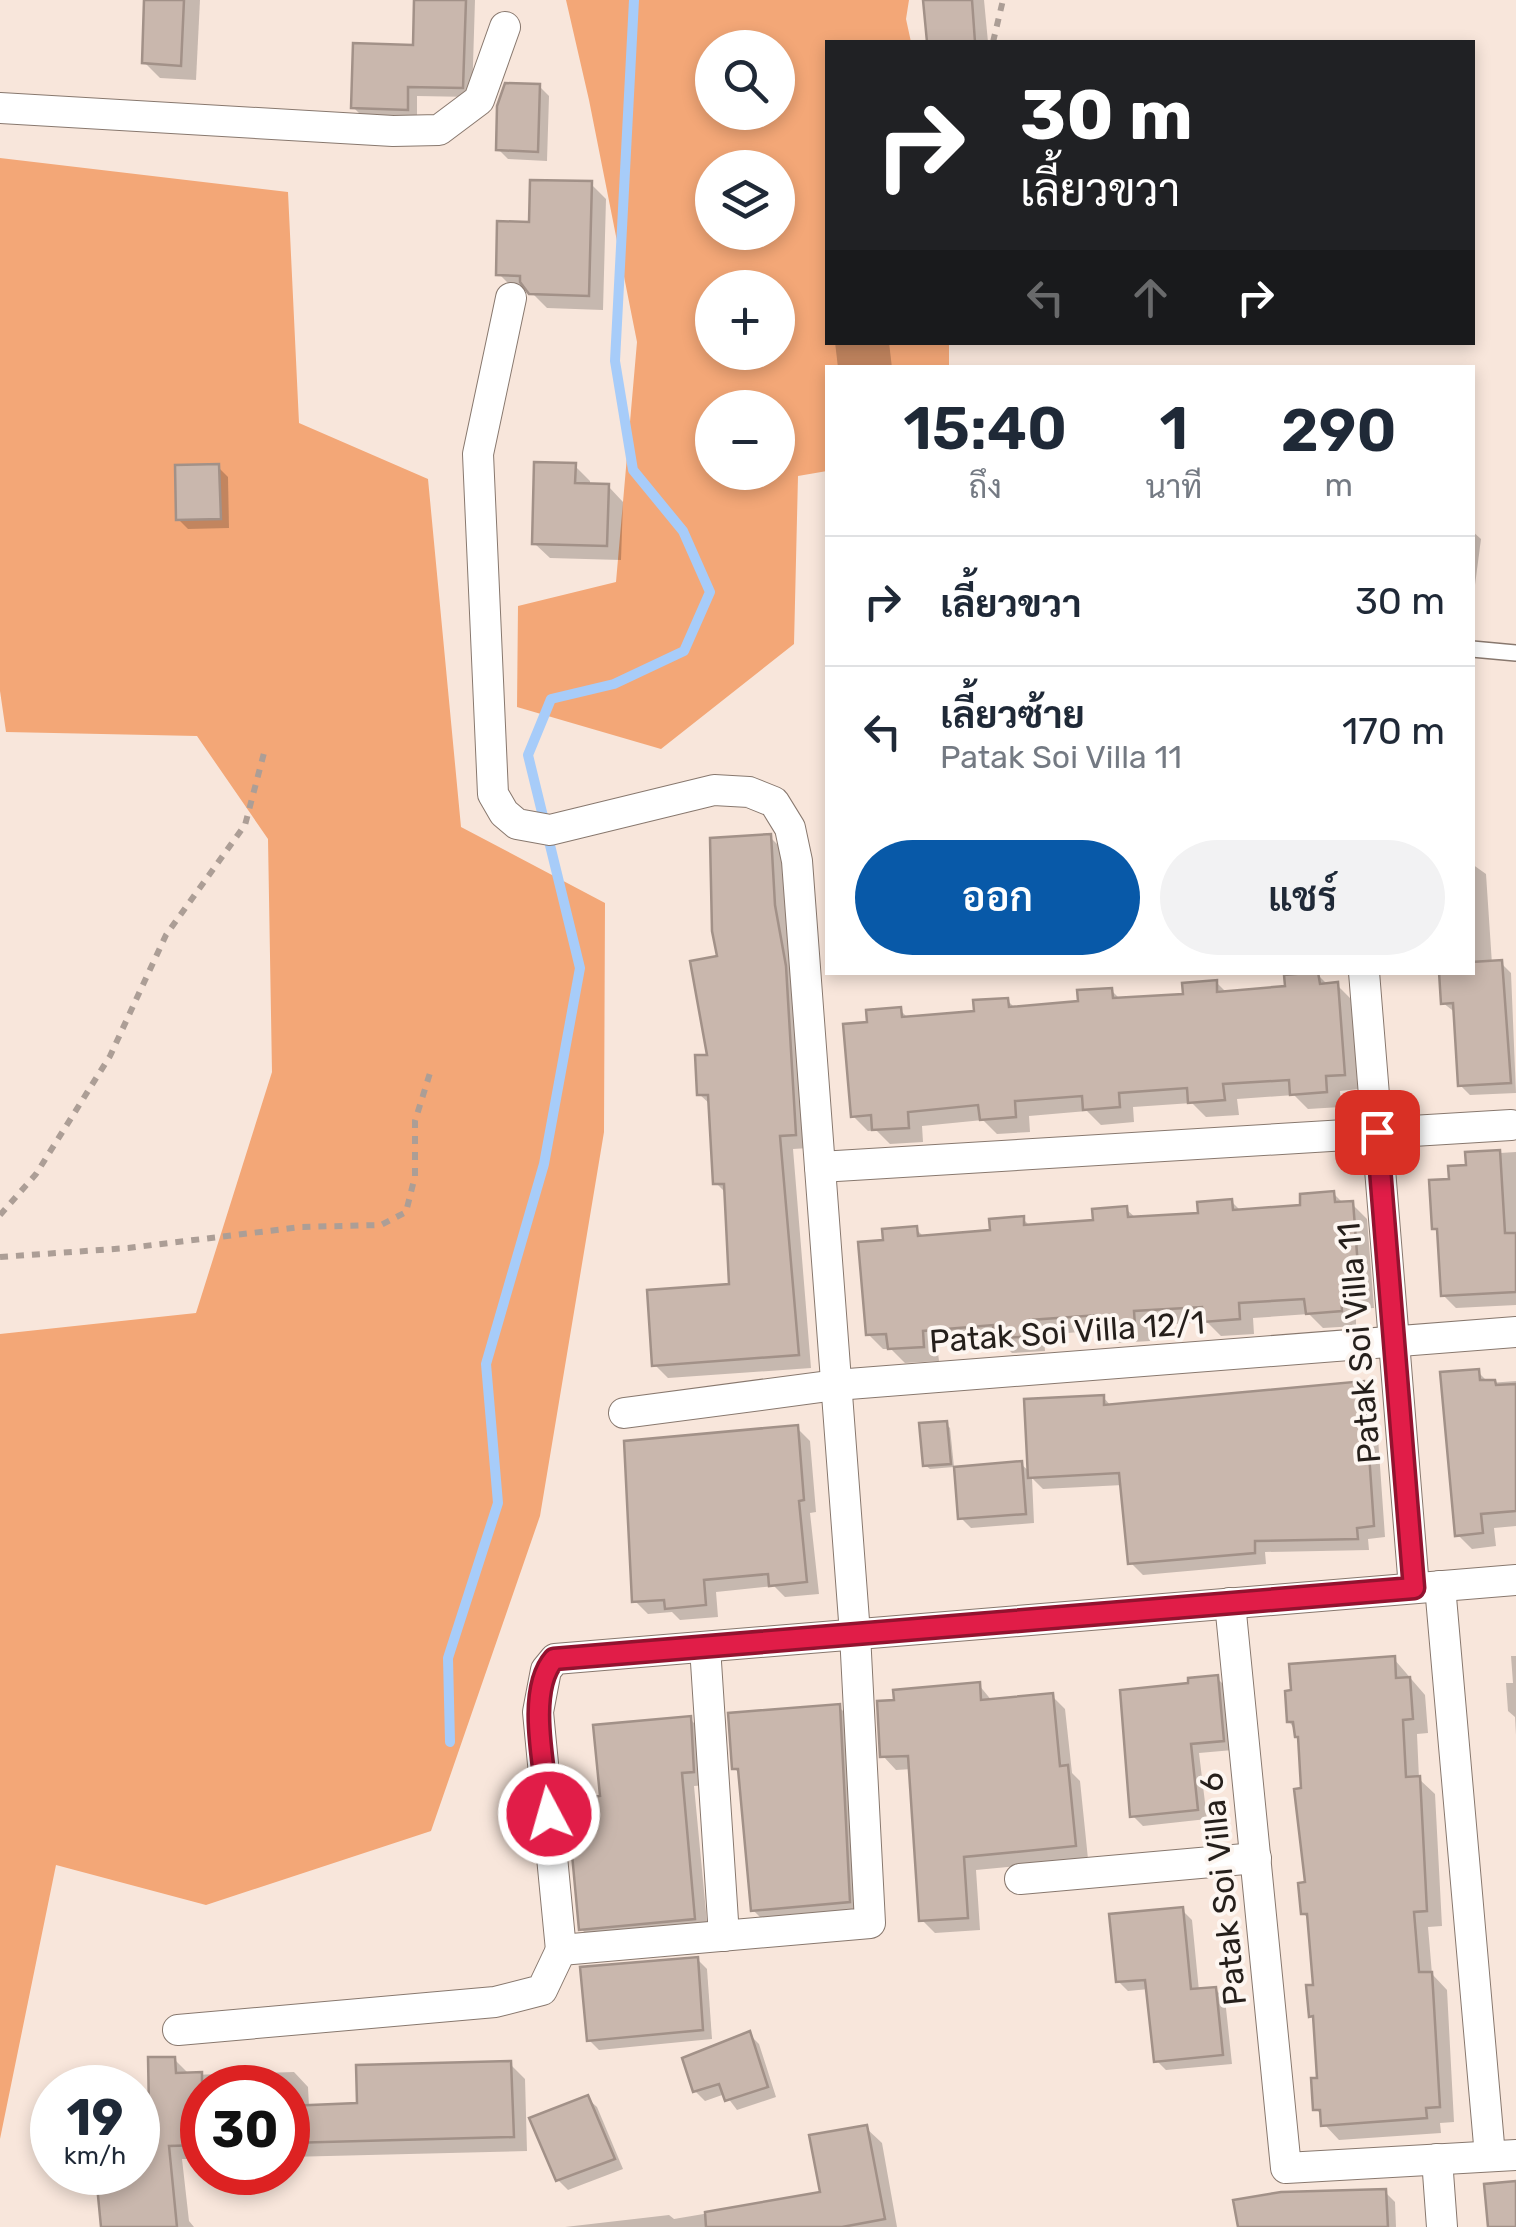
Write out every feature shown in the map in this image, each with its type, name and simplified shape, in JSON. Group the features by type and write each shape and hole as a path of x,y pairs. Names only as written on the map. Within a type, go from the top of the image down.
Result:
{"street":[{"path":"0,108 392,131 438,130 479,100 504,28"},
{"path":"511,298 478,454 493,794 517,824 541,830 714,790 750,792 774,802 790,828 816,949 820,1167 855,1634 870,1923 561,1950"},
{"name":"Patak Soi Villa 11","path":"1364,975 1394,1342 1503,2156"},
{"path":"820,1167 1510,1125"},
{"name":"Patak Soi Villa 12/1","path":"624,1413 836,1385 1516,1332"},
{"path":"178,2030 494,2002 542,1990 561,1950 538,1712 546,1670 554,1659 1516,1580"},
{"name":"Patak Soi Villa 6","path":"1230,1604 1286,2168 1437,2159"},
{"path":"705,1646 724,1936"},
{"path":"1020,1880 1256,1858"},
{"path":"1442,2227 1437,2159 1503,2156"}],"lane":[{"path":"1475,649 1516,653"}],"path":[{"path":"993,40 1003,0"},
{"path":"0,1215 36,1174 110,1056 166,935 246,825 264,752"},
{"path":"0,1257 381,1224 406,1212 415,1176 415,1121 430,1074"}],"shaded area":[{"path":"566,0 909,0 906,19 911,40 825,40 825,345 949,345 949,365 825,365 825,471 798,476 794,644 661,749 517,707 518,606 616,582 637,342"},
{"path":"0,158 288,192 299,423 428,479 461,827 605,903 604,1132 540,1516 431,1831 206,1905 56,1865 0,2139 0,1334 196,1313 272,1072 268,839 197,736 6,732 0,691"}],"building":[{"path":"144,0 184,0 181,66 142,63"},
{"path":"414,0 466,0 463,88 408,87 408,110 351,108 353,43 413,45"},
{"path":"923,0 972,0 975,40 927,40"},
{"path":"505,83 540,84 538,152 496,150 497,106"},
{"path":"530,180 592,181 589,296 529,294 520,276 496,275 497,221 529,222"},
{"path":"534,462 576,463 575,483 609,484 607,546 532,544"},
{"path":"219,464 221,519 176,520 175,465"},
{"path":"771,834 775,905 786,966 796,1135 780,1136 799,1355 652,1366 647,1290 729,1284 724,1184 713,1184 708,1095 697,1095 695,1055 707,1055 690,961 717,956 712,931 710,838"},
{"path":"1502,960 1511,1083 1458,1086 1453,1003 1441,1004 1439,975 1475,975 1475,962"},
{"path":"1284,975 1318,975 1320,984 1338,982 1345,1075 1326,1076 1327,1092 1290,1095 1289,1080 1223,1084 1225,1100 1188,1103 1187,1088 1119,1093 1120,1107 1083,1110 1082,1096 1015,1101 1016,1117 980,1120 978,1105 908,1112 909,1128 872,1130 871,1115 851,1117 843,1024 867,1022 866,1010 901,1007 902,1017 974,1011 973,1000 1008,998 1009,1007 1078,1001 1077,990 1112,988 1113,998 1183,994 1182,983 1217,980 1217,992 1285,986"},
{"path":"1500,1150 1505,1233 1516,1233 1516,1292 1441,1296 1429,1180 1449,1179 1448,1166 1466,1165 1465,1152"},
{"path":"1334,1191 1335,1202 1353,1201 1360,1293 1341,1295 1342,1311 1306,1314 1304,1299 1239,1303 1240,1319 1203,1322 1202,1307 1134,1311 1135,1326 1098,1329 1098,1315 1030,1320 1031,1336 994,1339 993,1325 923,1331 924,1347 888,1349 886,1334 866,1335 858,1242 883,1240 882,1229 917,1226 918,1236 990,1230 989,1219 1024,1216 1024,1225 1093,1220 1092,1209 1127,1206 1128,1217 1198,1213 1197,1202 1232,1199 1233,1210 1300,1205 1300,1194"},
{"path":"1479,1369 1480,1380 1495,1380 1496,1385 1516,1384 1516,1511 1481,1514 1483,1533 1455,1536 1440,1372"},
{"path":"1364,1381 1374,1526 1357,1528 1358,1539 1255,1541 1255,1553 1128,1564 1119,1473 1028,1478 1024,1399 1104,1395 1104,1405"},
{"path":"947,1421 951,1464 923,1466 919,1423"},
{"path":"798,1425 804,1500 799,1501 807,1582 769,1586 768,1574 704,1580 706,1605 665,1609 664,1600 632,1602 624,1441"},
{"path":"1022,1461 1026,1514 958,1519 954,1467"},
{"path":"1395,1656 1396,1678 1410,1677 1413,1719 1403,1720 1406,1777 1420,1776 1427,1911 1414,1912 1419,1972 1432,1972 1440,2107 1426,2108 1427,2118 1321,2126 1320,2110 1313,2110 1311,2078 1317,2078 1313,2016 1309,2017 1306,1985 1313,1985 1307,1914 1301,1914 1298,1883 1305,1882 1294,1789 1301,1788 1298,1737 1293,1722 1287,1722 1285,1691 1291,1690 1289,1664"},
{"path":"1218,1675 1224,1741 1191,1744 1198,1810 1130,1817 1120,1690 1188,1683 1188,1678"},
{"path":"980,1682 981,1700 1053,1693 1060,1766 1068,1765 1076,1846 964,1857 968,1918 919,1921 908,1756 880,1757 877,1701 894,1700 893,1690"},
{"path":"840,1704 850,1902 751,1911 738,1769 732,1769 728,1713"},
{"path":"691,1716 694,1772 682,1773 695,1919 579,1930 567,1800 600,1796 593,1725"},
{"path":"1183,1907 1191,1989 1216,1987 1223,2055 1154,2062 1145,1980 1116,1982 1109,1914"},
{"path":"698,1957 703,2030 587,2041 580,1967"},
{"path":"750,2031 768,2087 725,2101 719,2084 693,2092 682,2058"},
{"path":"148,2057 175,2057 176,2073 180,2073 180,2146 169,2146 177,2227 101,2227 98,2195 160,2195 160,2065 148,2065"},
{"path":"511,2061 514,2137 310,2142 310,2105 357,2103 356,2065"},
{"path":"588,2095 615,2159 556,2181 529,2118"},
{"path":"867,2125 885,2219 842,2227 706,2227 705,2212 820,2192 809,2135"},
{"path":"1516,2181 1516,2227 1488,2227 1484,2184"},
{"path":"1386,2189 1388,2227 1238,2227 1233,2200 1281,2192"}],"waterway":[{"path":"450,1742 448,1658 498,1503 486,1364 544,1164 580,968 528,755 551,699 614,684 684,651 710,592 683,531 633,470 615,361 634,0"}],"route":[{"path":"549,1814 538,1712 546,1670 554,1659 1414,1588 1377,1132"}]}
